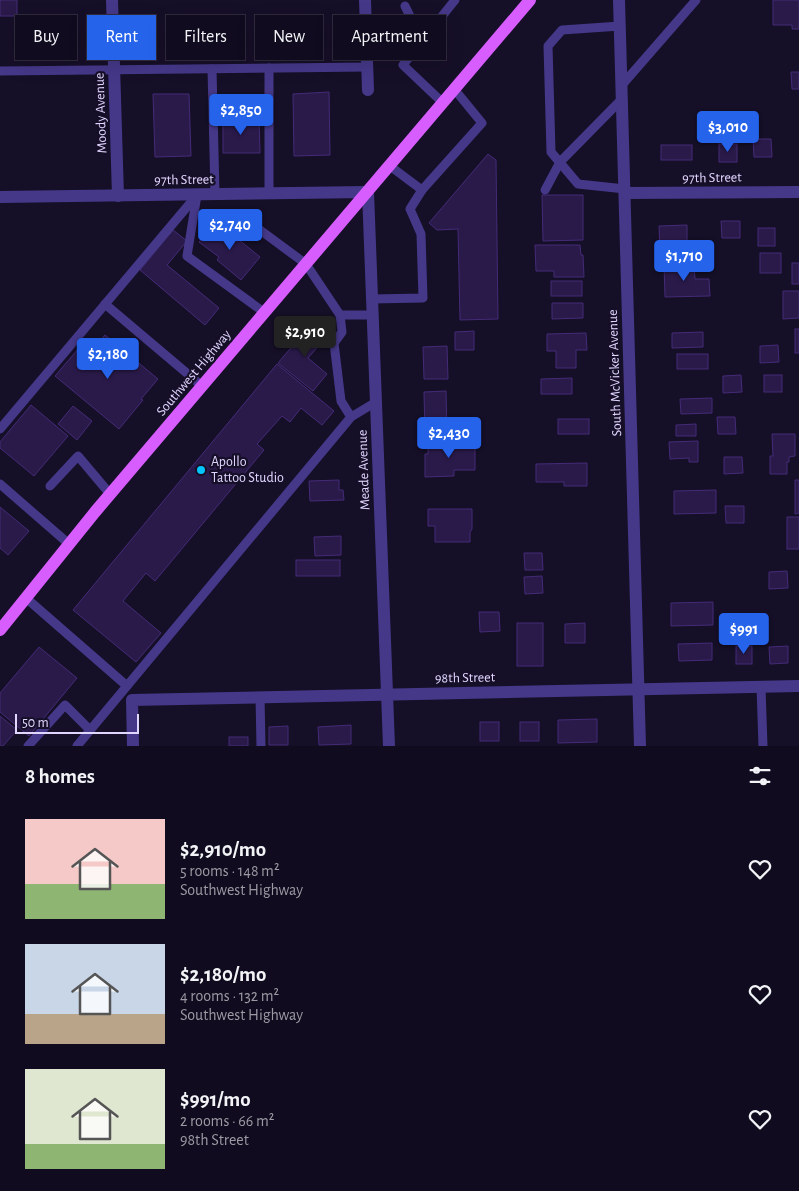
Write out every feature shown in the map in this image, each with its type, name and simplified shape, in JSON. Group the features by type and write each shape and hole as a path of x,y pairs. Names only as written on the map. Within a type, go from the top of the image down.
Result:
{"main road":[{"name":"Southwest Highway","path":"0,630 110,494 530,0"}],"street":[{"name":"Moody Avenue","path":"112,0 118,196"},
{"path":"365,0 368,90"},
{"name":"South McVicker Avenue","path":"619,0 640,746"},
{"name":"97th Street","path":"624,191 799,192"},
{"name":"97th Street","path":"0,197 368,192"},
{"name":"Meade Avenue","path":"368,192 389,746"},
{"name":"98th Street","path":"133,746 132,700 799,686"}],"lane":[{"path":"443,15 455,0"},
{"path":"622,85 696,0"},
{"path":"405,6 409,15"},
{"path":"620,26 562,30 548,46 551,152 578,184 624,191"},
{"path":"407,60 403,65 443,103"},
{"path":"0,71 368,67"},
{"path":"269,68 269,194"},
{"path":"212,69 215,194"},
{"path":"372,299 423,298 421,234 410,209 422,190 482,123 455,90"},
{"path":"545,190 560,162 622,99"},
{"path":"390,166 422,190"},
{"path":"0,429 197,195"},
{"path":"197,195 187,256 265,313"},
{"path":"252,224 306,264 340,315 342,332 334,343 341,401 351,417"},
{"path":"105,304 202,386"},
{"path":"340,315 373,315"},
{"path":"77,746 351,417 376,402"},
{"path":"50,486 78,456 110,494"},
{"path":"0,484 69,544"},
{"path":"26,598 127,686"},
{"path":"761,687 763,746"},
{"path":"260,697 261,746"},
{"path":"28,746 65,705 90,730"}],"building":[{"path":"0,0 17,0 17,15 0,16"},
{"path":"773,0 799,0 799,29 792,29 792,25 773,25"},
{"path":"791,72 799,72 799,89 792,89"},
{"path":"329,92 330,155 294,156 293,94"},
{"path":"153,94 189,94 191,156 155,157"},
{"path":"259,119 260,153 223,153 223,120"},
{"path":"753,139 771,139 772,157 754,157"},
{"path":"719,144 737,144 737,162 719,162"},
{"path":"661,145 692,145 692,160 661,160"},
{"path":"488,154 496,160 498,319 460,320 458,229 437,230 429,223"},
{"path":"542,195 583,195 583,240 543,241"},
{"path":"721,221 740,221 740,238 722,238"},
{"path":"215,223 218,223 260,257 241,280 217,260 219,257 199,242"},
{"path":"687,225 687,247 660,248 659,226"},
{"path":"758,228 775,228 775,246 758,246"},
{"path":"173,230 187,241 167,265 219,308 205,325 140,270"},
{"path":"535,245 580,245 581,255 583,255 584,277 554,277 554,271 536,271"},
{"path":"760,253 781,253 781,273 760,273"},
{"path":"792,263 799,263 799,284 792,284"},
{"path":"694,264 695,279 709,279 710,296 665,297 664,265"},
{"path":"551,281 582,281 582,296 551,296"},
{"path":"783,291 799,291 799,318 783,319"},
{"path":"552,303 583,303 583,318 552,319"},
{"path":"311,324 327,336 308,358 327,374 313,391 278,363"},
{"path":"795,329 799,329 799,353 795,353"},
{"path":"474,331 474,350 455,350 455,332"},
{"path":"703,332 703,347 672,348 672,333"},
{"path":"586,333 587,350 576,350 576,368 556,368 556,351 547,351 547,334"},
{"path":"105,335 158,379 119,429 55,376 79,348 88,355"},
{"path":"778,345 779,362 760,363 760,346"},
{"path":"447,346 448,379 424,379 423,347"},
{"path":"677,354 708,354 708,369 677,369"},
{"path":"277,364 334,411 322,425 301,408 290,422 282,416 257,444 264,450 155,581 146,573 123,601 161,633 136,662 73,610"},
{"path":"741,375 742,392 723,393 723,376"},
{"path":"764,375 782,375 782,392 764,392"},
{"path":"572,378 572,394 541,394 541,379"},
{"path":"446,391 447,436 425,436 424,392"},
{"path":"712,398 712,413 681,414 680,399"},
{"path":"31,405 68,436 34,476 0,448 0,442"},
{"path":"73,406 92,421 77,440 58,424"},
{"path":"717,417 735,417 736,434 718,434"},
{"path":"558,419 589,419 589,434 558,434"},
{"path":"696,424 696,436 676,436 676,425"},
{"path":"772,434 795,434 795,456 789,457 787,474 770,474 770,456 773,456"},
{"path":"698,441 698,462 689,462 689,458 670,459 669,442"},
{"path":"475,443 475,470 454,470 454,476 425,477 425,454 428,454 428,444"},
{"path":"724,457 742,457 743,473 724,474"},
{"path":"587,463 587,486 564,486 564,482 536,482 536,464"},
{"path":"339,480 339,490 343,490 344,500 310,501 309,481"},
{"path":"795,480 799,480 799,513 795,514"},
{"path":"716,490 716,513 674,514 674,491"},
{"path":"725,506 744,506 744,523 726,523"},
{"path":"0,507 29,531 8,555 0,548"},
{"path":"428,509 472,509 470,542 435,542 435,526 428,526"},
{"path":"787,517 799,517 799,549 787,549"},
{"path":"341,536 341,555 315,556 314,537"},
{"path":"524,553 542,553 543,570 525,570"},
{"path":"296,560 340,560 340,576 296,576"},
{"path":"787,571 788,588 769,589 769,572"},
{"path":"542,576 543,593 525,594 524,577"},
{"path":"713,602 713,625 671,626 671,603"},
{"path":"479,612 499,612 500,631 480,632"},
{"path":"745,617 746,634 728,634 727,618"},
{"path":"517,623 543,623 543,666 517,666"},
{"path":"585,623 585,643 565,643 565,624"},
{"path":"712,643 712,660 679,661 678,644"},
{"path":"736,646 752,646 752,664 736,664"},
{"path":"788,646 788,663 770,664 769,647"},
{"path":"39,647 77,678 29,736 0,712 0,693"},
{"path":"0,716 17,730 3,746 0,746"},
{"path":"597,719 597,742 558,743 558,720"},
{"path":"480,722 499,722 499,741 480,741"},
{"path":"520,722 539,722 539,741 520,741"},
{"path":"351,725 351,744 319,745 318,727"},
{"path":"288,726 288,745 269,745 269,727"},
{"path":"229,737 248,737 248,746 229,746"}],"place":[{"name":"Apollo Tattoo Studio","path":"201,470"}]}
